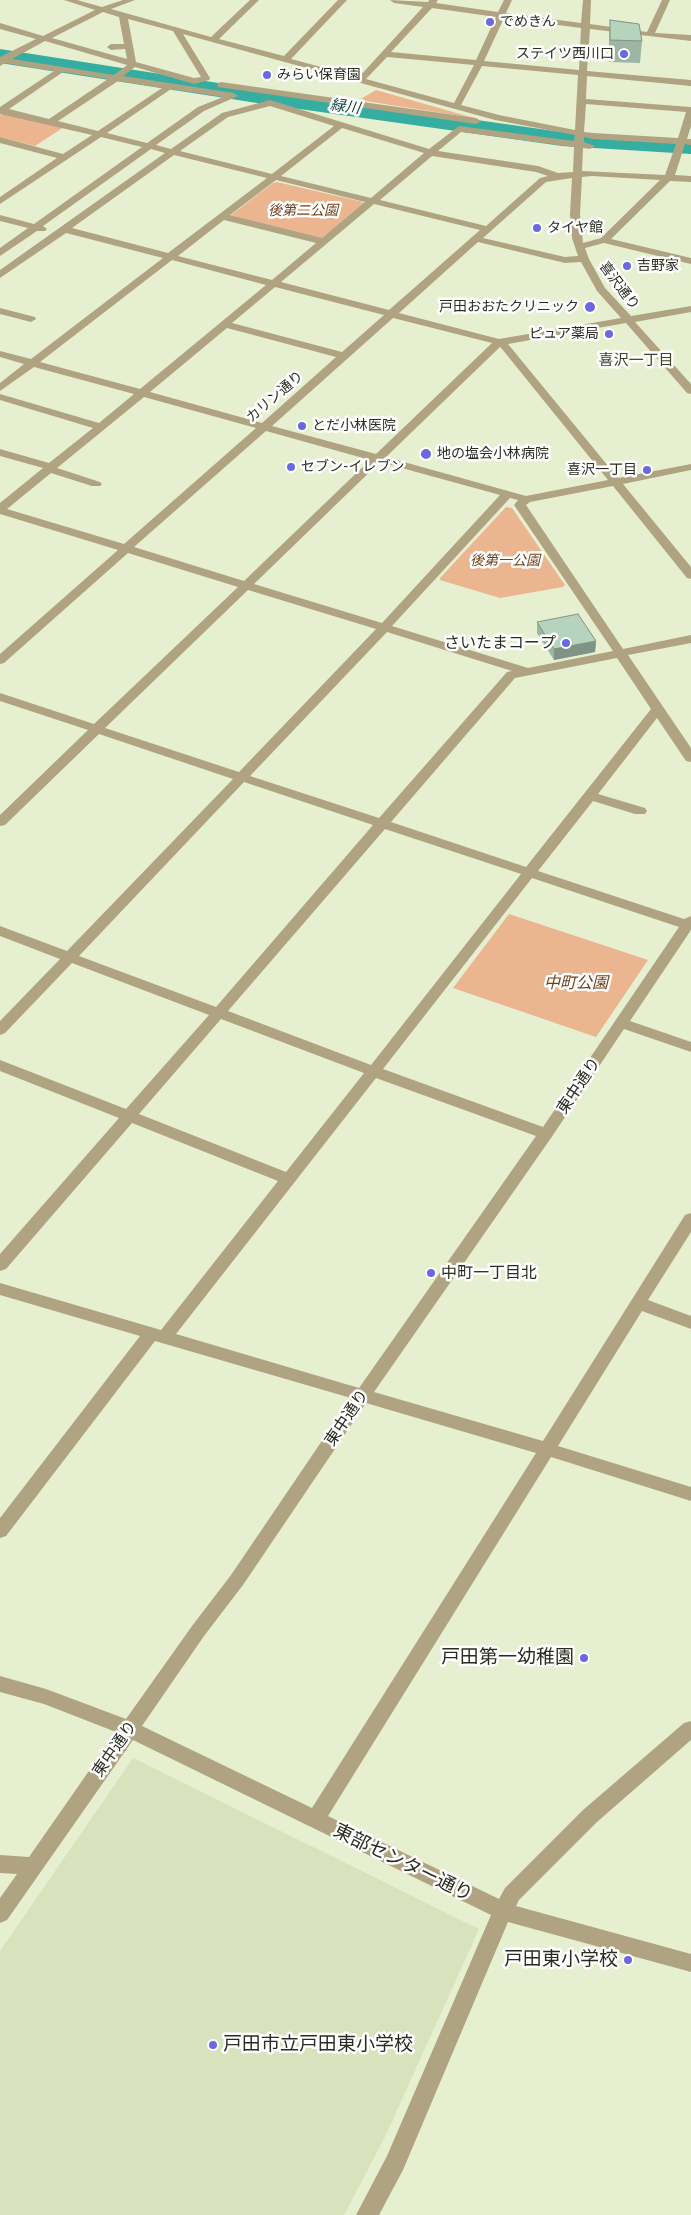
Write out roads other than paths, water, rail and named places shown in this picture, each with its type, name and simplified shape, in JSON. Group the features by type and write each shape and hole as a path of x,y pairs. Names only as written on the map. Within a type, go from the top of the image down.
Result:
{"street":[{"path":"68,0 498,118 580,134 691,152"},
{"path":"2,61 103,9 131,0"},
{"path":"213,40 255,0"},
{"path":"285,60 343,0"},
{"path":"394,0 432,2 501,15 650,35 691,38"},
{"path":"456,107 508,0"},
{"name":"喜沢通り","path":"587,0 575,222 579,246 601,289 691,391"},
{"path":"650,35 666,0"},
{"path":"360,80 432,2"},
{"path":"123,16 132,65"},
{"path":"0,26 132,65 194,81 206,78 177,31"},
{"path":"111,47 129,46"},
{"path":"0,51 124,71 484,122 498,118"},
{"path":"384,54 691,83"},
{"path":"0,253 201,109 234,96 2,61"},
{"path":"51,122 132,65"},
{"path":"1,110 61,70"},
{"path":"0,201 170,86"},
{"path":"581,101 691,111 676,149 668,177 604,240"},
{"path":"270,103 432,153 538,169 557,176"},
{"path":"0,275 225,115 270,103 579,146 599,147"},
{"path":"1,110 487,229"},
{"path":"0,388 271,177 278,175 341,125"},
{"path":"0,510 99,426 141,394 460,129"},
{"path":"0,140 64,156"},
{"path":"676,149 691,142"},
{"path":"0,153 14,144"},
{"path":"676,149 691,188"},
{"name":"カリン通り","path":"0,660 543,180 557,176 577,174 688,179"},
{"path":"221,216 324,242"},
{"path":"0,218 169,256 499,342 506,347 691,575"},
{"path":"476,239 565,260 584,259"},
{"path":"579,246 604,240 691,260"},
{"path":"0,822 499,342 691,309"},
{"path":"0,311 31,319"},
{"path":"224,324 344,356"},
{"path":"0,354 526,499 691,467"},
{"path":"0,398 99,426"},
{"path":"0,452 96,484"},
{"path":"0,490 17,495"},
{"path":"0,1030 384,628 508,494"},
{"path":"526,499 520,505 691,758"},
{"path":"0,510 125,550 527,672"},
{"path":"0,1265 511,675 691,639"},
{"path":"0,696 381,824 689,922"},
{"path":"0,1531 288,1179 657,710"},
{"path":"589,795 640,811"},
{"name":"東中通り","path":"0,1914 128,1730 236,1580 362,1396 546,1134 689,922"},
{"path":"0,931 546,1134"},
{"path":"621,1023 691,1047"},
{"path":"0,1065 288,1179"},
{"path":"315,1820 691,1219"},
{"path":"0,1289 157,1337 546,1449 691,1494"},
{"path":"638,1303 691,1323"},
{"name":"東部センター通り","path":"0,1684 46,1697 128,1730 503,1911 691,1963"},
{"path":"367,2215 395,2163 512,1894 590,1816 691,1729"},
{"path":"0,1864 32,1866"}],"waterway":[{"name":"緑川","path":"0,56 257,96 562,139 691,147"}],"place":[{"name":"でめきん","path":"490,22"},
{"name":"ステイツ西川口","path":"624,54"},
{"name":"みらい保育園","path":"267,75"},
{"name":"タイヤ館","path":"537,228"},
{"name":"吉野家","path":"627,266"},
{"name":"戸田おおたクリニック","path":"590,307"},
{"name":"ピュア薬局","path":"609,334"},
{"name":"とだ小林医院","path":"302,426"},
{"name":"地の塩会小林病院","path":"426,454"},
{"name":"セブン-イレブン","path":"291,467"},
{"name":"喜沢一丁目","path":"647,470"},
{"name":"さいたまコープ","path":"566,643"},
{"name":"中町一丁目北","path":"431,1273"},
{"name":"戸田第一幼稚園","path":"584,1658"},
{"name":"戸田東小学校","path":"628,1960"},
{"name":"戸田市立戸田東小学校","path":"213,2045"}],"district":[{"name":"喜沢一丁目","path":"636,361"}],"park label":[{"name":"後第二公園","path":"303,211"},
{"name":"後第一公園","path":"505,561"},
{"name":"中町公園","path":"576,983"}]}
